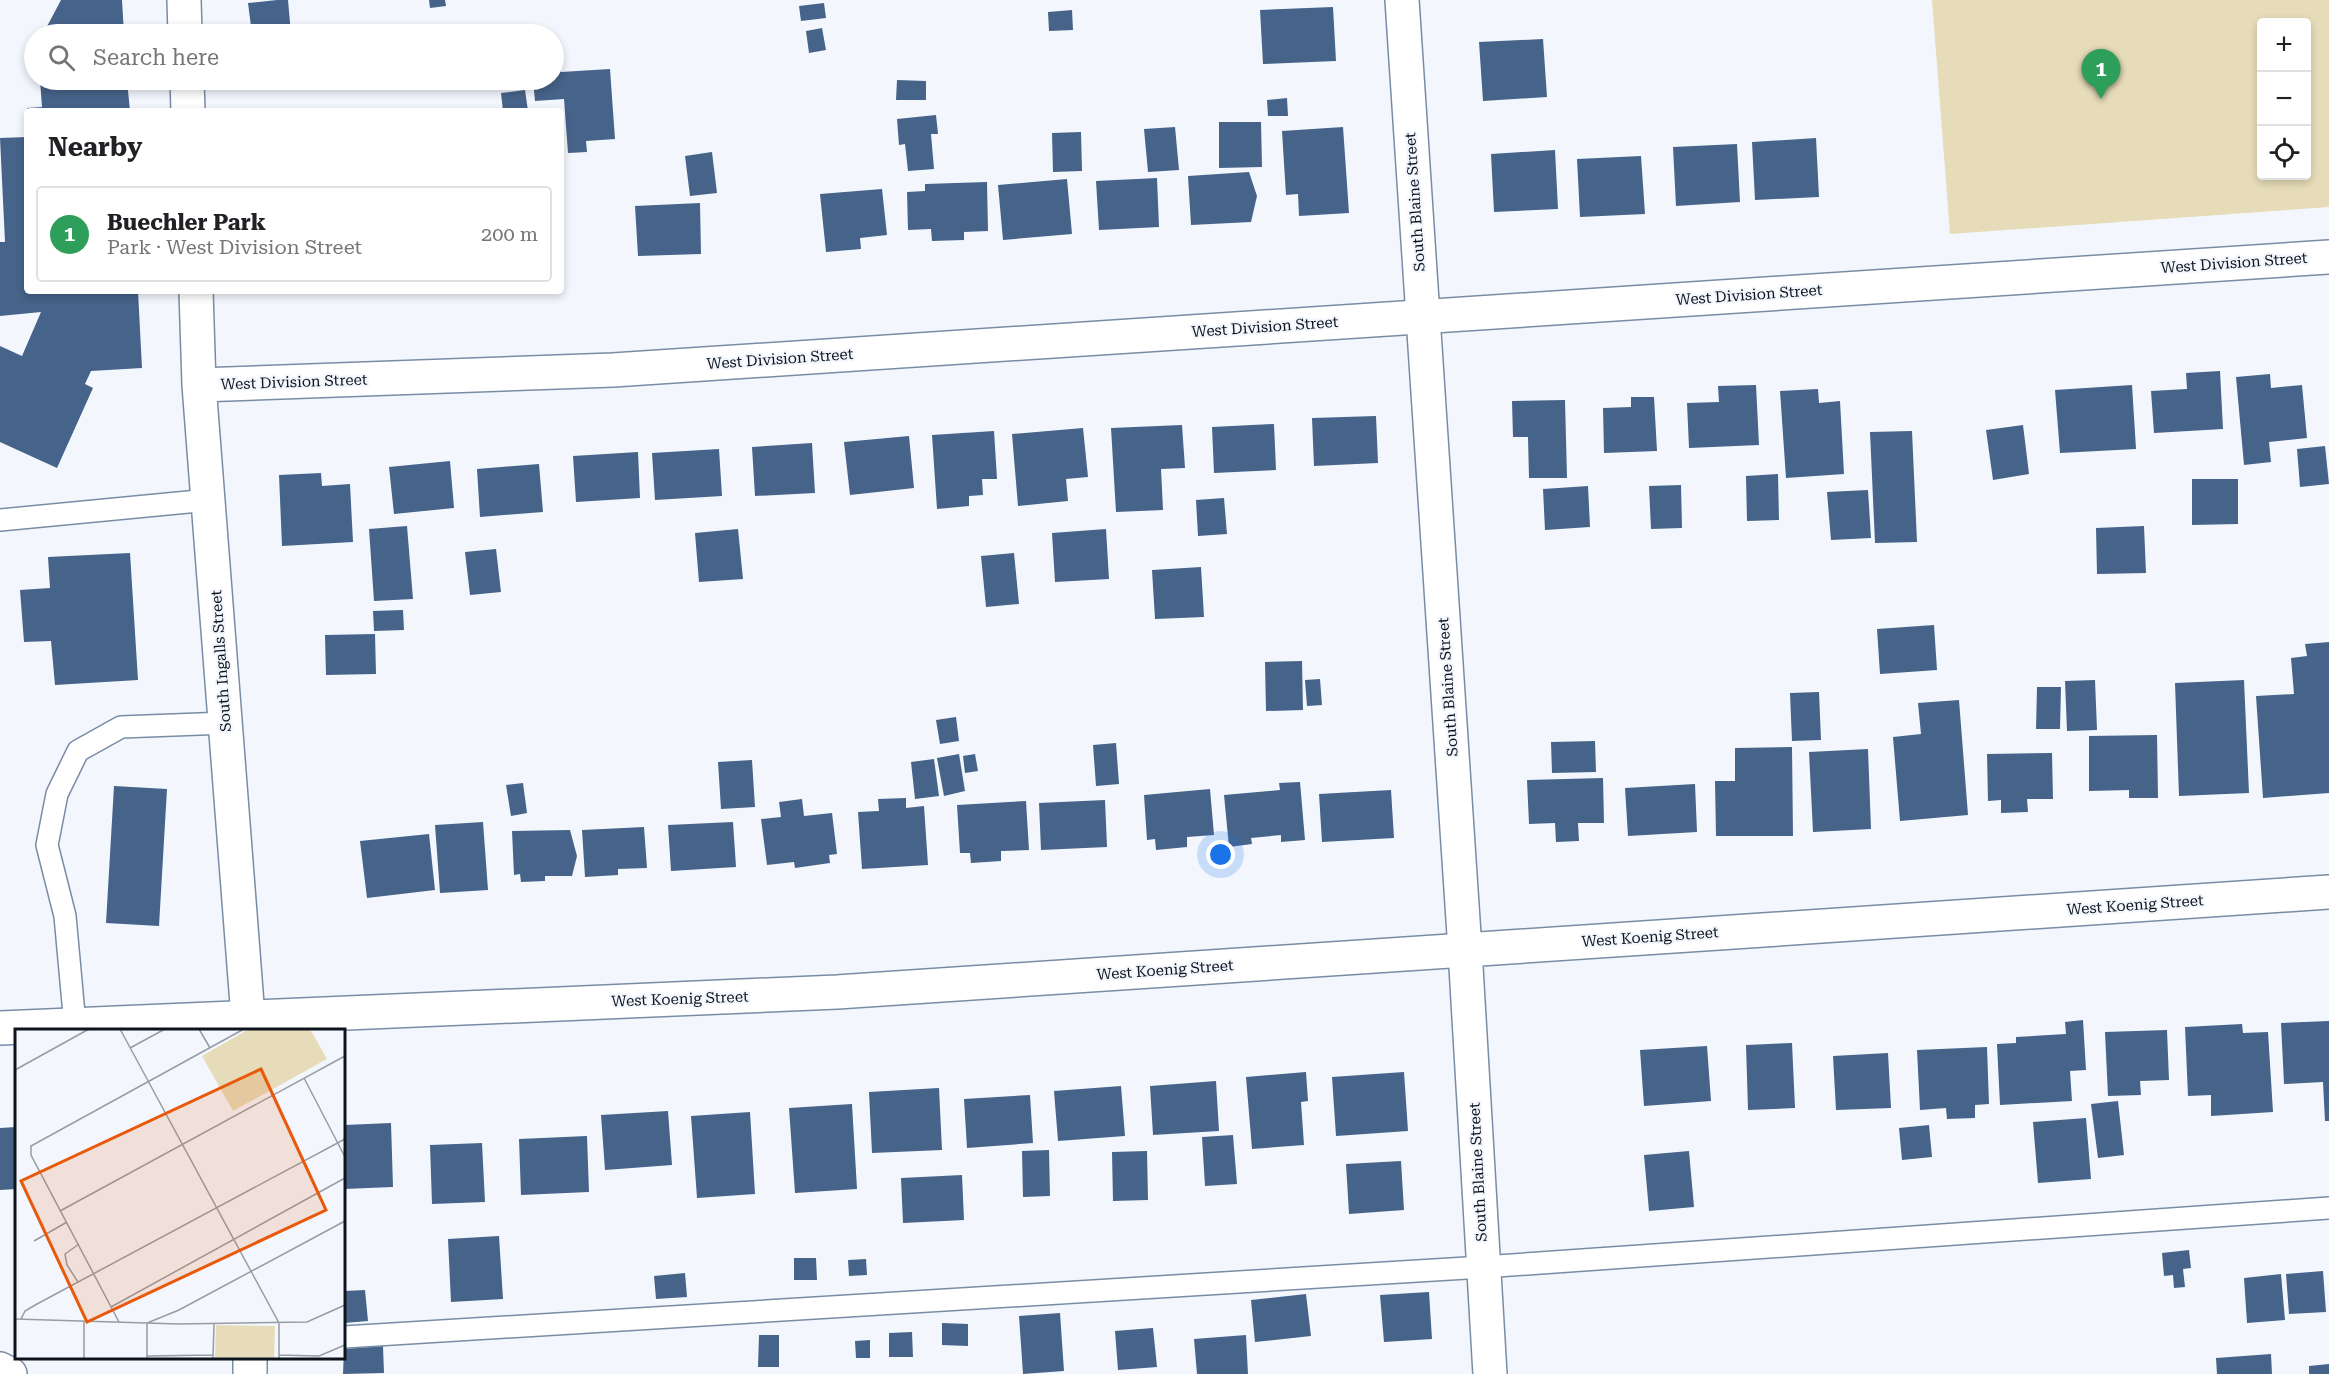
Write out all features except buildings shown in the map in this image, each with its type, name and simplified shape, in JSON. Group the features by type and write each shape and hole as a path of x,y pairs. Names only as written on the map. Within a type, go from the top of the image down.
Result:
{"street":[{"path":"184,0 185,24"},
{"name":"South Blaine Street","path":"1402,0 1465,950 1490,1374"},
{"path":"187,90 188,108"},
{"name":"West Division Street","path":"199,385 613,370 2329,257"},
{"name":"South Ingalls Street","path":"195,294 199,385 249,1024"},
{"name":"West Koenig Street","path":"0,1028 75,1024 249,1024 837,992 2329,892"},
{"path":"0,1369 9,1374"}],"lane":[{"path":"0,520 208,500"},
{"path":"75,1024 65,916 47,845 57,794 78,751 120,727 226,723"},
{"path":"345,1336 1484,1267 2329,1208"}],"shaded area":[{"path":"1932,0 2329,0 2329,207 1950,234"}],"place":[{"name":"Buechler Park","path":"2101,99"}]}
